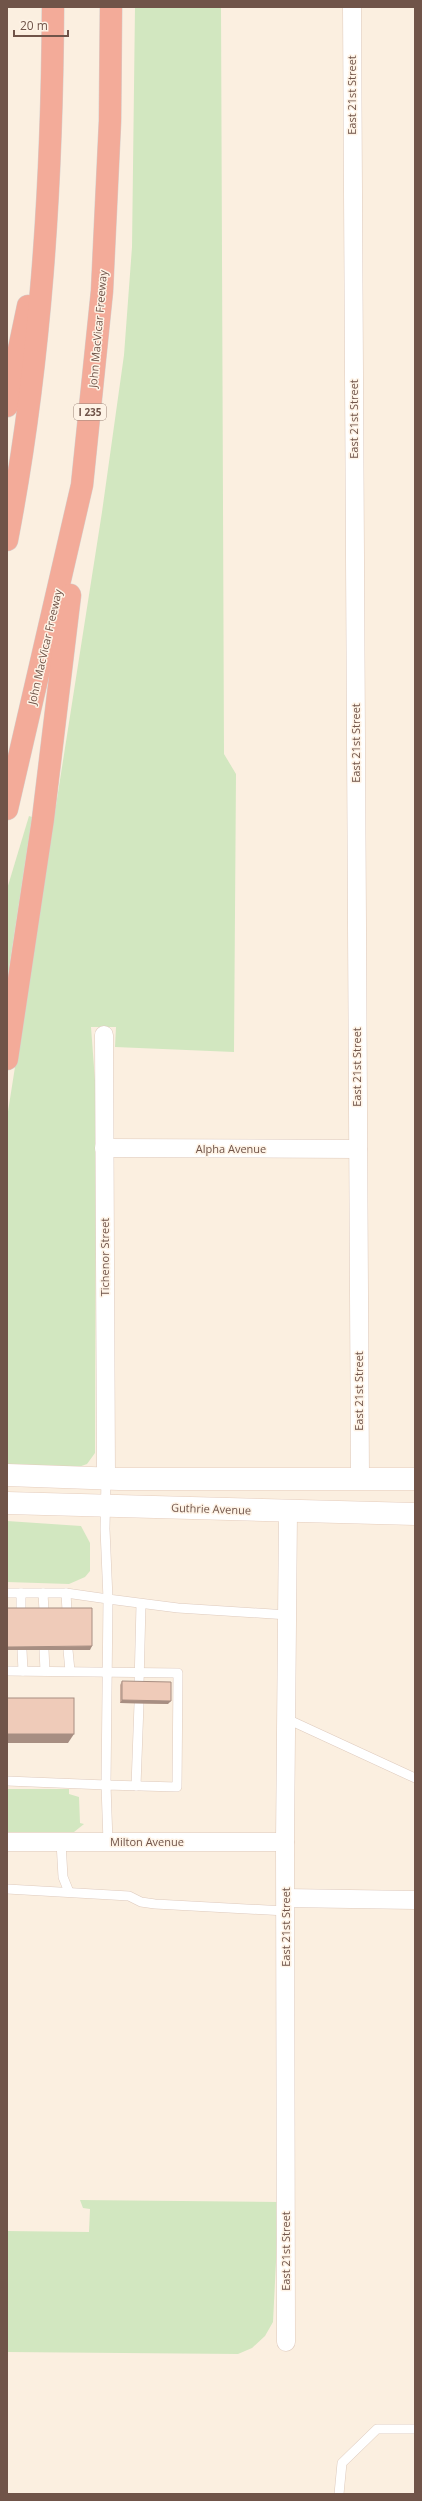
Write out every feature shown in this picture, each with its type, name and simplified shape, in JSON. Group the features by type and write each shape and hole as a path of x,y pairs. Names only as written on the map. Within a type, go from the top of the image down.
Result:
{"highway":[{"path":"7,540 36,362 48,209 53,7"},
{"name":"John MacVicar Freeway","path":"7,809 82,485 102,291 110,121 111,7"},
{"path":"7,406 48,209"},
{"path":"7,1059 43,819 82,485"}],"main road":[{"path":"7,1475 106,1478 415,1479"},
{"name":"Guthrie Avenue","path":"7,1503 288,1512 415,1514"}],"street":[{"name":"East 21st Street","path":"352,7 360,1478"},
{"name":"Tichenor Street","path":"104,1035 106,1478"},
{"name":"Alpha Avenue","path":"104,1148 358,1149"},
{"name":"East 21st Street","path":"286,2342 285,1842 288,1512"},
{"name":"Milton Avenue","path":"8,1842 285,1842"},
{"path":"286,1905 415,1900"}],"lane":[{"path":"106,1478 104,1506 108,1599 106,1672 106,1785 108,1842"},
{"path":"7,1593 66,1593 141,1604 288,1615"},
{"path":"21,1593 21,1611"},
{"path":"43,1593 44,1611"},
{"path":"66,1593 67,1611"},
{"path":"139,1685 141,1604"},
{"path":"22,1650 23,1671"},
{"path":"44,1650 45,1671"},
{"path":"68,1650 70,1671"},
{"path":"7,1671 178,1673 177,1787 7,1781"},
{"path":"136,1786 139,1704"},
{"path":"286,1719 415,1778"},
{"path":"61,1842 63,1877 69,1892"},
{"path":"7,1889 129,1896 142,1902 155,1904 286,1905"},
{"path":"339,2494 342,2463 377,2429 415,2429"}],"green space":[{"path":"135,7 221,7 224,754 236,774 234,1052 115,1047 116,1027 91,1027 96,1094 95,1453 87,1464 73,1469 7,1466 7,1118 102,512 124,355 132,247"},
{"path":"29,816 32,817 7,982 7,889"},
{"path":"7,1521 81,1526 90,1543 90,1571 85,1577 69,1584 7,1582"},
{"path":"7,1789 69,1789 69,1794 79,1797 80,1823 84,1824 74,1832 7,1832"},
{"path":"80,2200 279,2202 273,2322 265,2336 252,2348 238,2354 7,2352 7,2231 89,2232 90,2209 83,2208"}],"building":[{"path":"7,1608 92,1608 92,1646 7,1647"},
{"path":"122,1681 171,1682 171,1701 122,1700"},
{"path":"7,1698 74,1698 74,1734 7,1734"}]}
